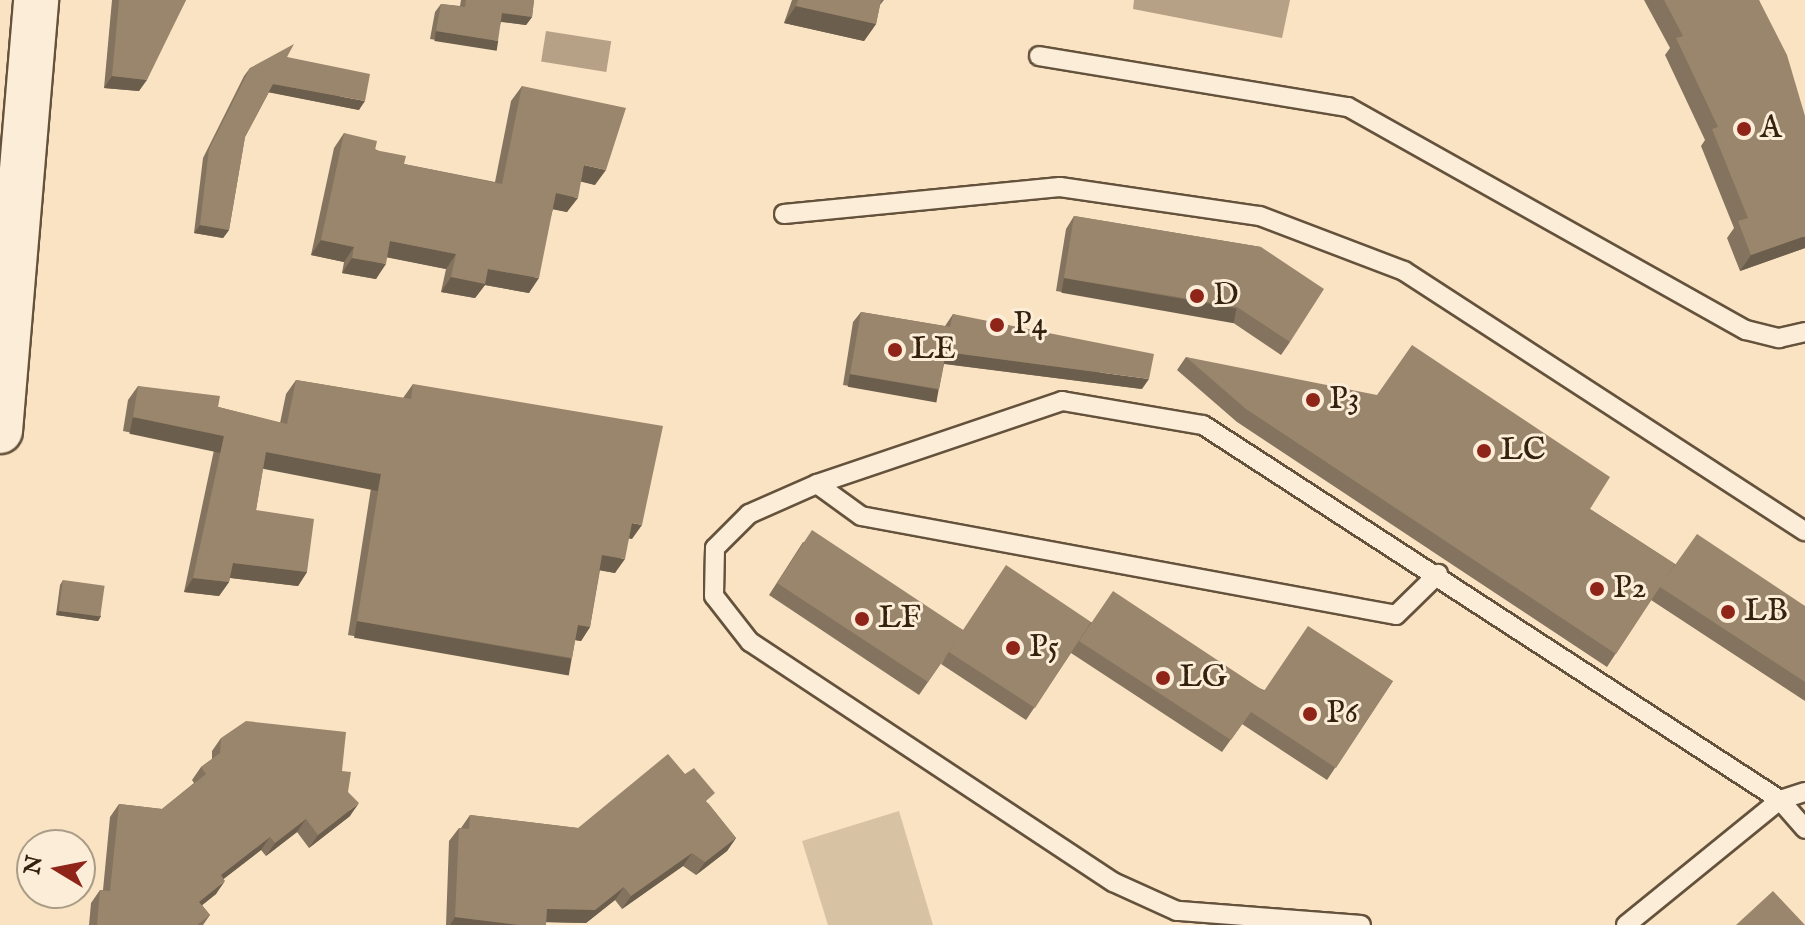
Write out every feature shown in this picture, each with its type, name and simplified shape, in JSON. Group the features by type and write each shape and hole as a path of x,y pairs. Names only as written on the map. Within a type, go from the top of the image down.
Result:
{"street":[{"path":"0,431 36,0"}],"lane":[{"path":"1039,56 1348,107 1746,330 1779,338 1805,332"},
{"path":"784,214 1060,187 1260,216 1404,271 1805,531"},
{"path":"1361,925 1177,911 1113,882 750,642 714,596 715,548 749,514 817,484 1062,401 1203,425 1438,574 1780,800 1805,829"},
{"path":"817,484 861,516 1396,615 1438,574"},
{"path":"1626,925 1780,800 1805,792"}],"shaded area":[{"path":"1134,0 1290,0 1282,38 1133,9"},
{"path":"546,31 611,41 606,72 541,62"},
{"path":"899,811 933,925 828,925 802,841"}],"building":[{"path":"119,0 186,0 147,80 112,76"},
{"path":"466,0 534,0 532,17 502,13 498,41 436,31 441,4 465,7"},
{"path":"798,0 881,0 876,24 796,6"},
{"name":"A","path":"1664,0 1759,0 1787,55 1805,116 1805,236 1751,255 1738,221 1748,218 1712,129 1718,127 1676,38 1683,36"},
{"path":"294,44 287,57 370,74 365,101 273,84 245,137 229,230 200,225 209,149 250,68"},
{"path":"522,86 626,108 606,170 584,165 578,198 556,193 539,278 488,269 485,284 451,277 456,254 390,241 386,264 352,258 354,247 321,240 344,133 377,141 375,150 406,156 404,164 502,184"},
{"name":"D","path":"1074,216 1261,247 1324,289 1290,342 1237,307 1064,278"},
{"path":"861,312 950,327 953,314 1154,354 1149,379 946,352 939,389 850,374"},
{"path":"1412,345 1610,477 1590,509 1675,564 1665,579 1697,534 1805,606 1805,682 1660,587 1616,654 1246,409 1186,357 1377,395"},
{"path":"296,380 411,399 413,384 663,426 642,525 632,523 625,559 602,555 590,627 578,625 572,658 357,621 381,474 266,452 256,510 314,519 307,572 233,563 229,582 193,578 224,436 133,417 138,386 220,396 218,407 287,424"},
{"path":"812,530 963,630 1006,565 1091,622 1035,708 949,652 957,640 928,682 777,583"},
{"path":"63,580 105,586 100,617 59,611"},
{"path":"1113,591 1264,691 1308,626 1393,681 1336,768 1251,712 1231,740 1079,641"},
{"path":"246,721 346,732 342,771 351,772 348,792 359,803 318,835 306,819 275,843 270,837 221,875 225,881 199,902 210,915 197,925 97,925 100,890 110,891 119,804 162,809 206,774 201,767 220,753 221,738"},
{"path":"668,754 685,774 694,768 715,793 706,801 736,838 705,862 692,853 631,896 624,887 595,910 547,909 546,925 455,917 459,828 469,829 470,815 578,828"},
{"path":"1773,891 1805,925 1736,925"}],"place":[{"name":"A","path":"1744,129"},
{"name":"D","path":"1197,296"},
{"name":"P4","path":"997,325"},
{"name":"LE","path":"895,350"},
{"name":"P3","path":"1313,400"},
{"name":"LC","path":"1484,451"},
{"name":"P2","path":"1597,589"},
{"name":"LB","path":"1728,612"},
{"name":"LF","path":"862,619"},
{"name":"P5","path":"1013,648"},
{"name":"LG","path":"1163,678"},
{"name":"P6","path":"1310,714"}]}
